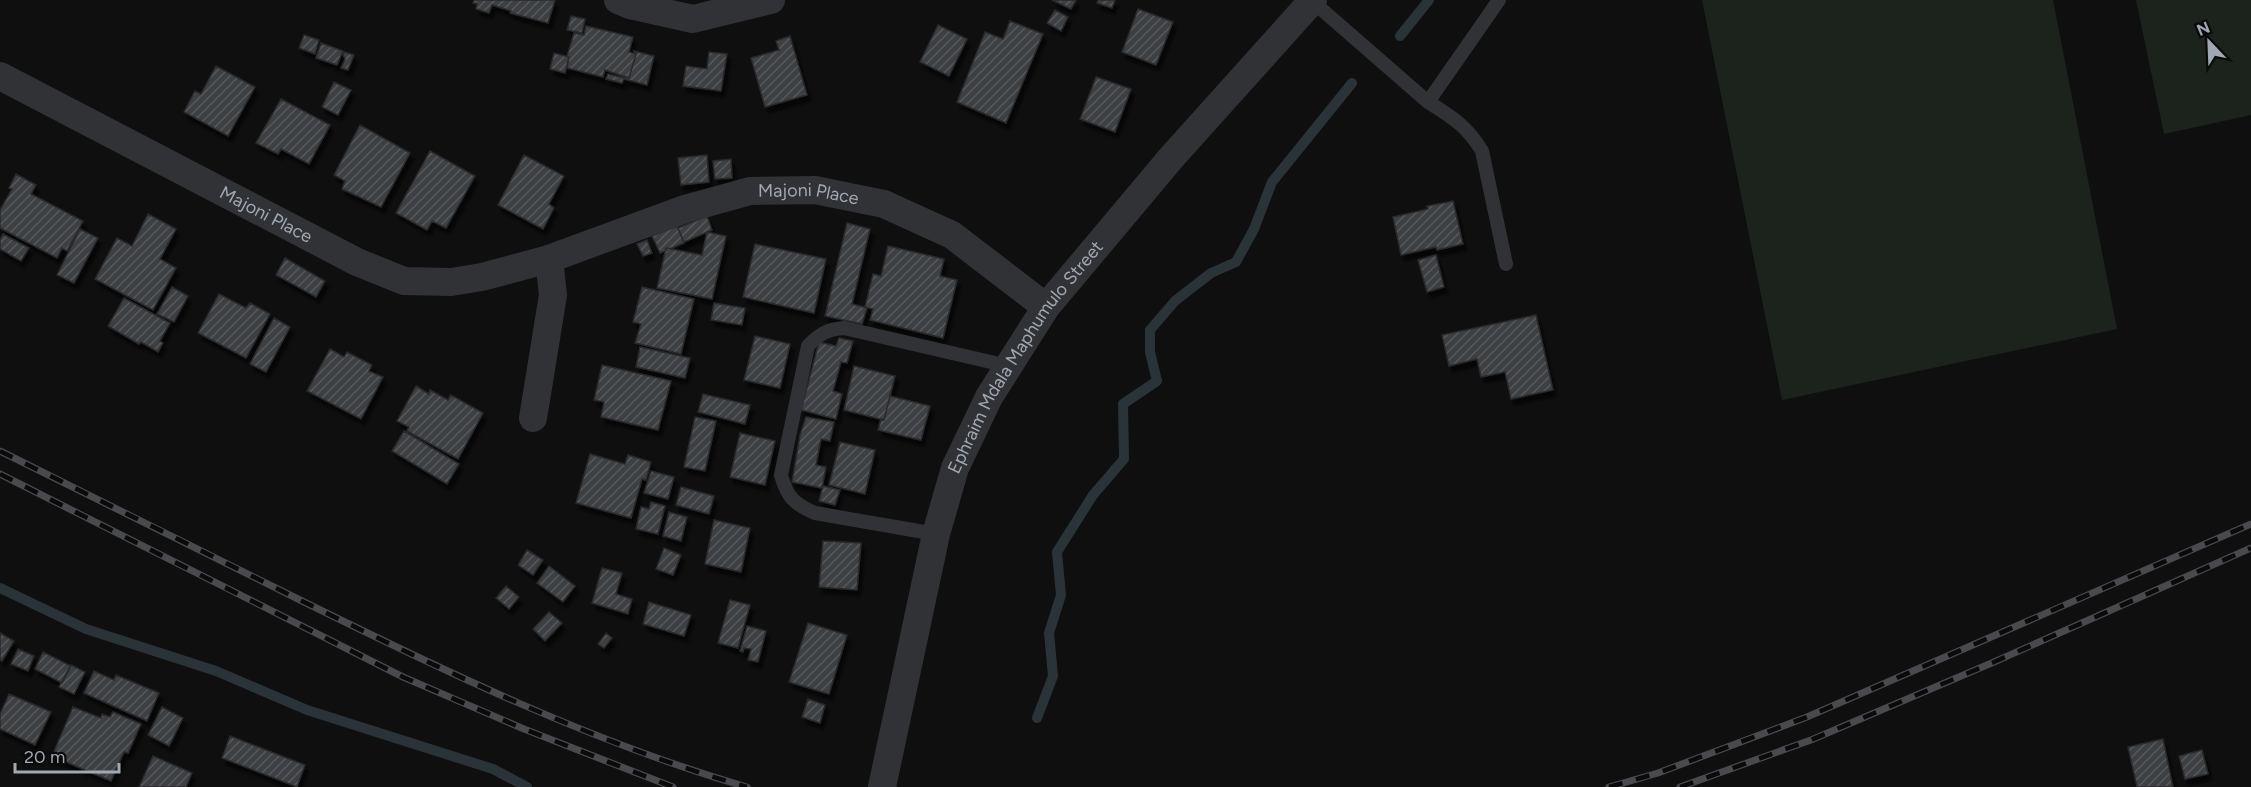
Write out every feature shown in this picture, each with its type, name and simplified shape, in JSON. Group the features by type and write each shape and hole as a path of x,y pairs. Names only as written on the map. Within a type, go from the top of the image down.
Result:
{"street":[{"path":"618,0 630,5 693,19 771,0"},
{"name":"Ephraim Mdala Maphumulo Street","path":"882,787 936,534 955,468 988,397 1046,307 1171,159 1313,0"},
{"name":"Majoni Place","path":"0,76 357,262 404,281 451,282 482,277 549,259 685,208 750,191 815,190 884,204 952,235 1046,307"},
{"path":"533,418 554,296 549,259"}],"lane":[{"path":"1313,0 1428,102 1457,120 1472,135 1482,152 1506,264"},
{"path":"1428,102 1499,0"},
{"path":"936,534 815,513 798,506 786,491 781,475 808,346 817,336 832,329 844,328 1008,366"}],"shaded area":[{"path":"1702,0 2053,0 2117,329 1782,400"},
{"path":"2136,0 2251,0 2251,115 2164,134"}],"building":[{"path":"474,0 555,0 548,23 510,13 511,11 492,5 489,13 476,9 477,4 473,3"},
{"path":"1052,0 1076,0 1071,9"},
{"path":"1098,0 1115,0 1112,8 1097,3"},
{"path":"1138,9 1173,22 1156,65 1122,52"},
{"path":"1055,10 1068,17 1061,31 1047,23"},
{"path":"571,16 585,19 582,33 567,30"},
{"path":"1010,21 1043,34 1006,123 957,102 985,32 1003,39"},
{"path":"938,25 967,39 949,76 920,62"},
{"path":"586,26 633,37 629,52 636,54 629,78 605,70 603,77 567,68 569,57 567,56 574,33 584,35"},
{"path":"304,35 319,40 315,54 299,48"},
{"path":"790,36 807,95 765,107 751,58 779,50 776,41"},
{"path":"321,43 343,51 337,65 316,58"},
{"path":"634,51 654,56 647,85 624,79 629,78 636,54"},
{"path":"344,52 354,55 348,70 341,68 345,59"},
{"path":"709,52 727,54 721,91 683,86 686,66 707,69"},
{"path":"554,53 569,57 565,73 550,69"},
{"path":"216,66 255,87 228,136 184,112 195,91 201,94"},
{"path":"608,74 624,78 622,83 606,79"},
{"path":"1096,77 1131,89 1115,132 1080,119"},
{"path":"334,82 351,90 338,115 322,107"},
{"path":"281,99 330,125 309,164 281,149 278,154 256,143"},
{"path":"360,125 410,153 381,207 342,189 345,181 334,175"},
{"path":"430,151 475,176 446,228 432,221 427,230 396,213"},
{"path":"524,155 564,176 549,204 554,208 543,229 498,205"},
{"path":"707,155 709,182 681,185 678,158"},
{"path":"731,159 732,178 715,179 713,161"},
{"path":"16,174 36,185 31,194 83,221 67,251 62,248 57,258 0,228 0,210 12,189 9,188"},
{"path":"1453,201 1463,244 1401,255 1393,217 1428,209 1427,206"},
{"path":"148,214 176,229 160,259 176,268 153,310 95,279 117,238 132,246"},
{"path":"707,216 712,230 684,242 678,228"},
{"path":"847,223 870,229 852,304 867,308 862,324 825,316"},
{"path":"677,226 684,243 660,253 652,236"},
{"path":"80,229 98,238 74,283 57,275"},
{"path":"707,232 726,236 712,299 657,288 666,248 702,255"},
{"path":"3,234 29,248 21,261 0,249"},
{"path":"647,240 652,253 643,256 637,244"},
{"path":"755,244 826,259 814,313 743,297"},
{"path":"888,246 944,259 940,276 957,280 943,338 870,320 873,309 865,307 873,274 881,276"},
{"path":"1436,255 1444,287 1427,292 1418,260"},
{"path":"285,258 325,281 316,297 276,275"},
{"path":"172,287 188,296 174,322 157,314"},
{"path":"642,287 694,299 681,354 635,343 641,324 633,322"},
{"path":"219,294 246,308 250,303 270,314 246,358 198,333"},
{"path":"124,298 170,323 160,341 163,343 158,352 108,326"},
{"path":"714,303 745,308 742,325 711,320"},
{"path":"1536,315 1553,390 1511,399 1505,372 1481,377 1477,359 1449,366 1442,335"},
{"path":"274,318 290,327 266,372 250,364"},
{"path":"755,336 790,344 780,388 744,380"},
{"path":"839,338 853,341 847,363 841,362 833,391 842,394 836,419 801,410 819,342 836,346"},
{"path":"640,347 690,358 685,378 636,367"},
{"path":"330,349 344,357 347,352 372,365 369,371 383,377 361,419 307,391"},
{"path":"602,365 671,381 658,430 601,417 604,402 594,400"},
{"path":"854,366 895,376 884,420 844,410"},
{"path":"416,386 429,394 430,390 448,400 451,395 483,413 458,459 407,431 409,427 397,421"},
{"path":"703,394 750,405 745,424 698,412"},
{"path":"890,396 930,406 921,440 878,430 881,419 884,420"},
{"path":"695,417 716,421 705,471 684,467"},
{"path":"806,417 834,422 830,441 821,439 816,465 826,467 822,488 792,482 800,435"},
{"path":"404,431 459,464 447,484 392,451"},
{"path":"740,433 775,441 765,485 730,477"},
{"path":"840,442 875,450 865,494 829,485"},
{"path":"590,454 625,464 628,455 651,462 646,480 642,479 631,518 576,503"},
{"path":"651,471 674,477 668,499 644,493"},
{"path":"823,486 840,490 835,505 819,501"},
{"path":"681,487 714,496 709,514 676,505"},
{"path":"651,502 665,506 658,534 636,529 641,507 649,509"},
{"path":"669,512 687,517 681,541 663,536"},
{"path":"714,520 750,528 741,572 705,564"},
{"path":"823,541 861,543 857,590 819,587"},
{"path":"664,548 681,555 673,575 656,569"},
{"path":"527,550 543,560 533,575 518,565"},
{"path":"549,566 575,586 563,602 537,583"},
{"path":"602,568 622,573 616,594 632,599 628,614 592,603"},
{"path":"506,586 519,597 509,609 496,598"},
{"path":"730,600 750,605 738,648 718,643"},
{"path":"649,602 691,615 684,636 643,624"},
{"path":"549,612 562,623 545,641 533,629"},
{"path":"808,623 847,635 829,694 789,682"},
{"path":"747,626 766,631 758,662 748,660 751,649 744,648 743,652 740,651"},
{"path":"0,633 14,641 2,661 0,660"},
{"path":"606,633 612,638 604,648 598,644"},
{"path":"18,649 34,656 28,671 11,664"},
{"path":"43,652 71,666 62,683 35,669"},
{"path":"71,665 85,672 74,694 59,687"},
{"path":"94,671 114,680 116,675 159,693 147,721 84,693"},
{"path":"9,694 51,712 35,745 0,729 0,714"},
{"path":"808,699 825,705 820,723 802,717"},
{"path":"73,707 101,718 102,714 110,717 113,712 141,724 128,753 124,752 111,781 52,756"},
{"path":"162,707 183,718 169,746 148,735"},
{"path":"230,736 305,765 297,787 222,758"},
{"path":"2163,739 2173,787 2137,787 2128,747"},
{"path":"2202,750 2208,774 2185,779 2179,756"},
{"path":"153,756 192,773 186,787 139,787"}],"waterway":[{"path":"1400,36 1429,0"},
{"path":"1037,718 1053,676 1049,633 1061,595 1057,552 1093,495 1124,459 1123,404 1157,381 1150,352 1150,330 1175,301 1211,273 1236,262 1254,229 1272,182 1352,83"},
{"path":"0,588 86,629 216,671 307,710 493,769 527,787"}],"railway":[{"path":"0,451 462,678 631,749 747,787"},
{"path":"0,474 403,677 524,729 673,787"},
{"path":"1609,787 1658,773 1807,717 2251,524"},
{"path":"1680,787 1811,740 2251,548"}]}
